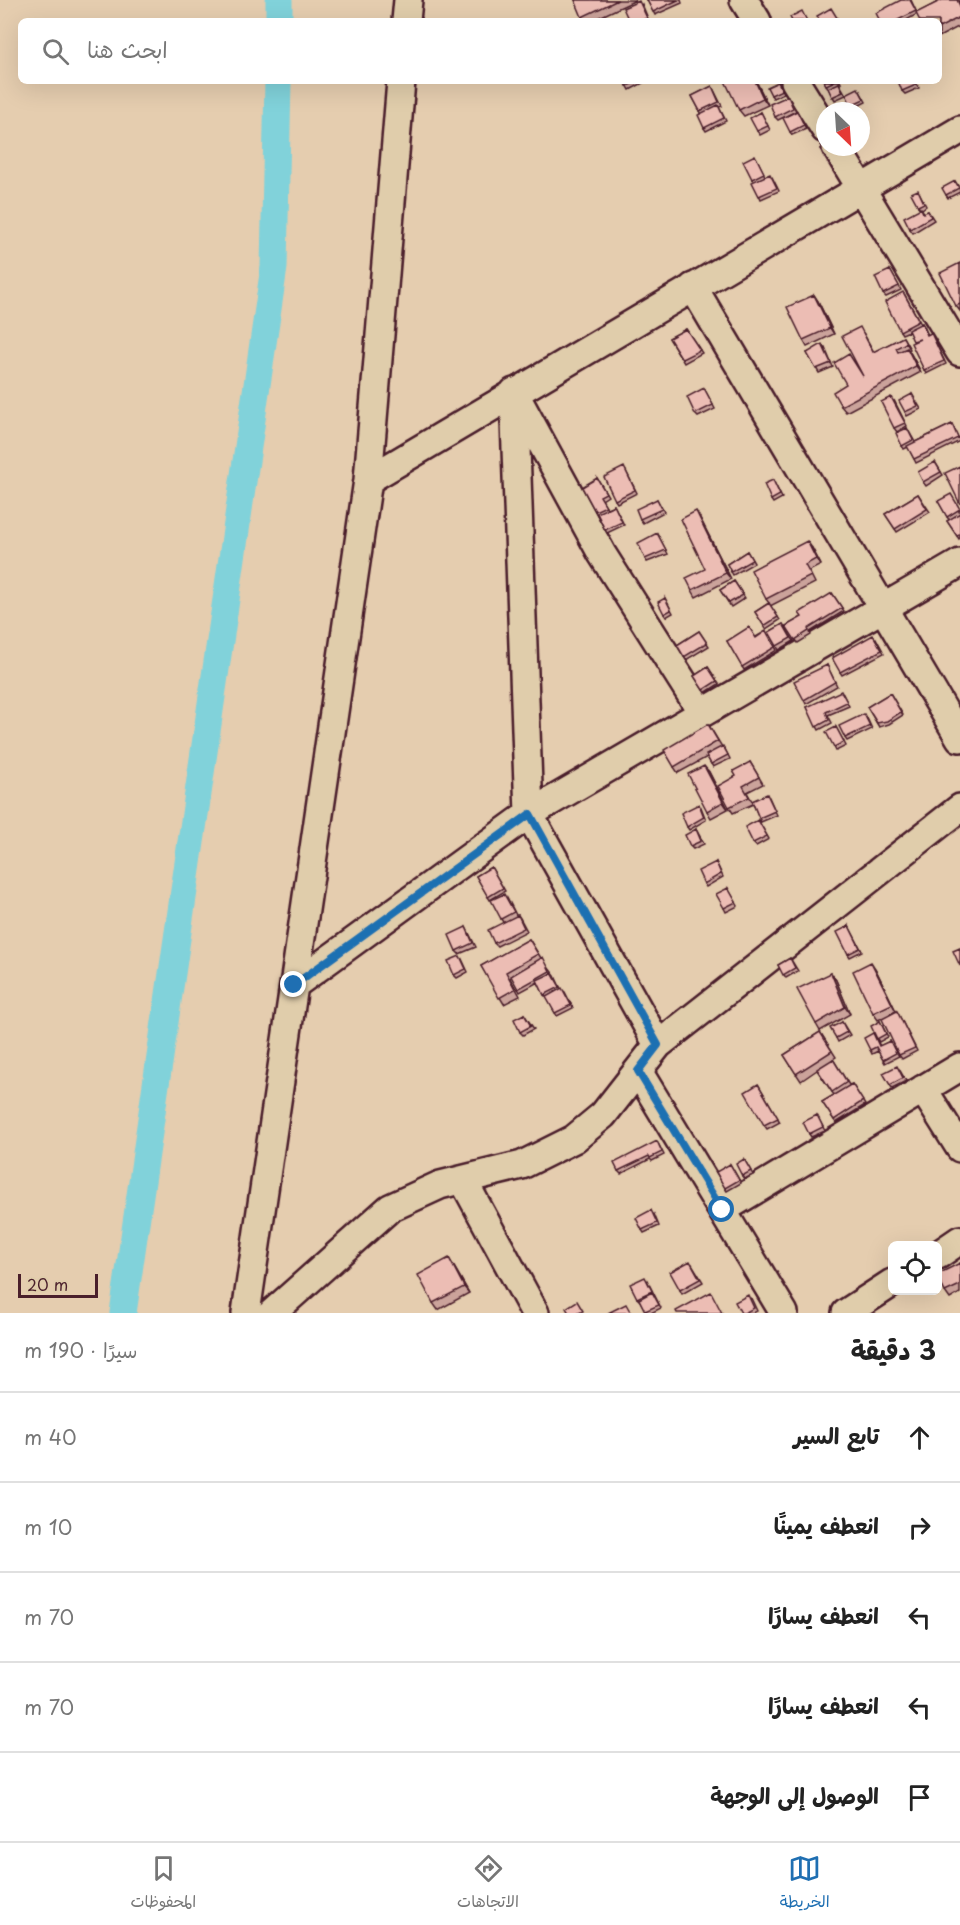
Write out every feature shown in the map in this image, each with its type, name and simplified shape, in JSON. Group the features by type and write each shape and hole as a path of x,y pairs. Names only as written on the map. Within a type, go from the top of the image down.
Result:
{"street":[{"path":"406,18 408,0"},
{"path":"246,1313 368,480 401,84"},
{"path":"797,84 816,115"},
{"path":"368,480 960,130"},
{"path":"842,156 960,352"},
{"path":"693,287 960,738"},
{"path":"514,392 602,554 702,712"},
{"path":"514,392 530,814 658,1045"},
{"path":"294,985 530,814 960,563"},
{"path":"272,1313 390,1208 440,1185 522,1165 574,1139 603,1115 658,1045 960,808"},
{"path":"722,1210 960,1067"},
{"path":"638,1071 784,1313"},
{"path":"923,1089 960,1148"},
{"path":"463,1180 535,1313"},
{"path":"942,1252 960,1240"},
{"path":"846,1313 888,1286"}],"building":[{"path":"575,0 618,0 582,17"},
{"path":"647,0 678,0 653,12"},
{"path":"901,0 910,0 916,11 902,18 878,18 876,13"},
{"path":"942,0 957,0 960,6 960,17 942,26 942,18 918,18 916,13"},
{"path":"639,1 647,18 628,18 623,8"},
{"path":"831,8 837,18 818,18 817,16"},
{"path":"802,11 806,18 790,18"},
{"path":"726,84 756,84 763,98 739,110"},
{"path":"779,84 782,90 771,95 767,87"},
{"path":"839,84 843,92 832,97 828,88"},
{"path":"899,84 916,84 916,85 902,91"},
{"path":"712,86 719,102 700,111 692,96"},
{"path":"858,88 864,99 850,102 846,94"},
{"path":"788,96 793,108 775,117 770,104"},
{"path":"718,105 724,118 704,128 698,115"},
{"path":"797,111 804,125 790,132 783,118"},
{"path":"761,112 768,126 757,131 750,118"},
{"path":"755,155 764,173 752,179 743,161"},
{"path":"770,174 777,188 759,196 752,182"},
{"path":"955,181 959,188 946,195 942,188"},
{"path":"918,190 924,203 918,206 911,193"},
{"path":"921,208 923,213 928,211 931,217 910,229 904,217"},
{"path":"960,263 960,304 956,306 940,273"},
{"path":"890,270 899,286 883,294 875,277"},
{"path":"903,292 919,321 900,331 885,302"},
{"path":"814,295 830,328 803,340 787,307"},
{"path":"922,323 927,335 931,333 944,361 924,370 911,343 920,339 913,341 908,330"},
{"path":"860,327 873,352 903,337 906,343 896,348 898,352 907,348 916,366 841,406 833,392 846,384 834,363 849,354 863,376 842,336"},
{"path":"686,329 700,350 682,359 669,338"},
{"path":"822,344 831,363 816,369 807,353"},
{"path":"704,388 713,405 695,414 687,397"},
{"path":"912,394 918,406 905,412 899,401"},
{"path":"891,397 905,423 894,428 881,402"},
{"path":"952,424 958,438 914,459 907,446"},
{"path":"907,428 913,440 902,446 896,433"},
{"path":"935,462 941,472 923,482 918,472"},
{"path":"960,466 960,504 945,473"},
{"path":"624,467 635,490 615,500 604,477"},
{"path":"597,478 606,493 600,496 606,506 595,511 582,487"},
{"path":"773,480 780,495 771,500 764,484"},
{"path":"918,494 927,509 895,529 885,514"},
{"path":"951,494 960,509 947,517 938,501"},
{"path":"657,499 662,509 640,519 636,509"},
{"path":"614,505 622,522 605,530 597,513"},
{"path":"696,511 726,573 692,590 686,578 705,569 681,519"},
{"path":"960,513 960,533 957,536 947,521"},
{"path":"657,533 666,550 645,559 638,543"},
{"path":"807,541 816,559 805,565 811,576 766,599 751,570"},
{"path":"747,551 752,560 731,572 727,564"},
{"path":"734,581 743,595 729,603 720,590"},
{"path":"832,593 842,608 795,640 786,626 802,617 799,613"},
{"path":"665,598 671,610 664,614 658,602"},
{"path":"769,603 778,617 764,626 755,612"},
{"path":"783,624 791,638 777,646 769,632"},
{"path":"749,627 756,638 766,631 775,647 742,667 727,641"},
{"path":"699,631 707,643 684,657 677,645"},
{"path":"873,635 882,650 840,672 832,658"},
{"path":"827,665 835,682 804,700 794,681"},
{"path":"708,667 717,681 703,690 694,676"},
{"path":"841,691 847,702 826,712 829,720 816,727 807,707"},
{"path":"890,693 901,712 887,721 877,723 867,707"},
{"path":"864,714 870,726 845,738 839,726"},
{"path":"708,724 718,741 674,767 664,750"},
{"path":"836,727 844,742 834,747 826,732"},
{"path":"723,746 728,755 711,764 706,755"},
{"path":"750,762 759,777 743,786 749,797 729,807 718,786 736,776 733,771"},
{"path":"704,766 723,802 707,811 688,774"},
{"path":"767,794 775,811 759,818 752,801"},
{"path":"699,804 704,817 687,827 681,813"},
{"path":"758,820 767,836 753,843 745,827"},
{"path":"696,829 701,841 690,846 685,835"},
{"path":"716,862 721,874 704,884 698,871"},
{"path":"491,867 503,888 488,897 476,876"},
{"path":"728,888 736,902 724,908 716,894"},
{"path":"504,894 514,912 501,919 491,900"},
{"path":"518,915 524,928 494,943 488,930"},
{"path":"849,926 860,948 848,954 837,932"},
{"path":"466,927 473,943 456,951 449,935"},
{"path":"529,939 538,954 506,972 515,989 499,998 481,966"},
{"path":"960,948 960,966 953,951"},
{"path":"460,956 466,969 454,975 448,961"},
{"path":"543,957 550,971 518,989 511,976"},
{"path":"790,958 795,968 783,975 778,965"},
{"path":"871,962 892,1004 873,1013 853,971"},
{"path":"552,973 560,987 544,995 537,980"},
{"path":"831,973 845,1007 816,1024 797,989"},
{"path":"562,988 571,1005 555,1013 546,997"},
{"path":"897,1011 915,1048 899,1055 882,1019"},
{"path":"524,1014 531,1026 520,1032 514,1019"},
{"path":"880,1021 886,1034 877,1039 871,1026"},
{"path":"842,1022 847,1032 836,1038 830,1028"},
{"path":"820,1032 832,1051 796,1074 784,1055"},
{"path":"873,1033 879,1046 890,1041 896,1053 883,1060 876,1047 870,1050 864,1038"},
{"path":"833,1059 847,1082 832,1092 817,1069"},
{"path":"897,1066 903,1078 890,1085 883,1073"},
{"path":"758,1084 778,1118 764,1125 745,1092"},
{"path":"852,1084 863,1101 834,1120 822,1102"},
{"path":"817,1115 823,1127 809,1134 803,1122"},
{"path":"657,1141 662,1152 618,1171 614,1163"},
{"path":"744,1159 751,1171 742,1176 736,1164"},
{"path":"730,1164 739,1180 725,1188 716,1172"},
{"path":"651,1210 657,1223 642,1230 636,1218"},
{"path":"449,1258 464,1287 433,1303 418,1275"},
{"path":"690,1261 700,1279 680,1290 670,1272"},
{"path":"960,1263 960,1285 945,1292 942,1286 942,1272"},
{"path":"645,1277 652,1291 637,1298 630,1284"},
{"path":"652,1292 659,1305 645,1311 639,1299"},
{"path":"711,1292 722,1313 677,1313 676,1311"},
{"path":"748,1295 754,1308 741,1313 735,1302"},
{"path":"577,1301 583,1311 569,1313 566,1308"},
{"path":"626,1304 631,1313 608,1313"}],"waterway":[{"path":"279,0 279,18"},
{"path":"123,1313 274,267 278,84"}],"route":[{"path":"294,985 530,814 658,1045 638,1071 722,1210"}]}
